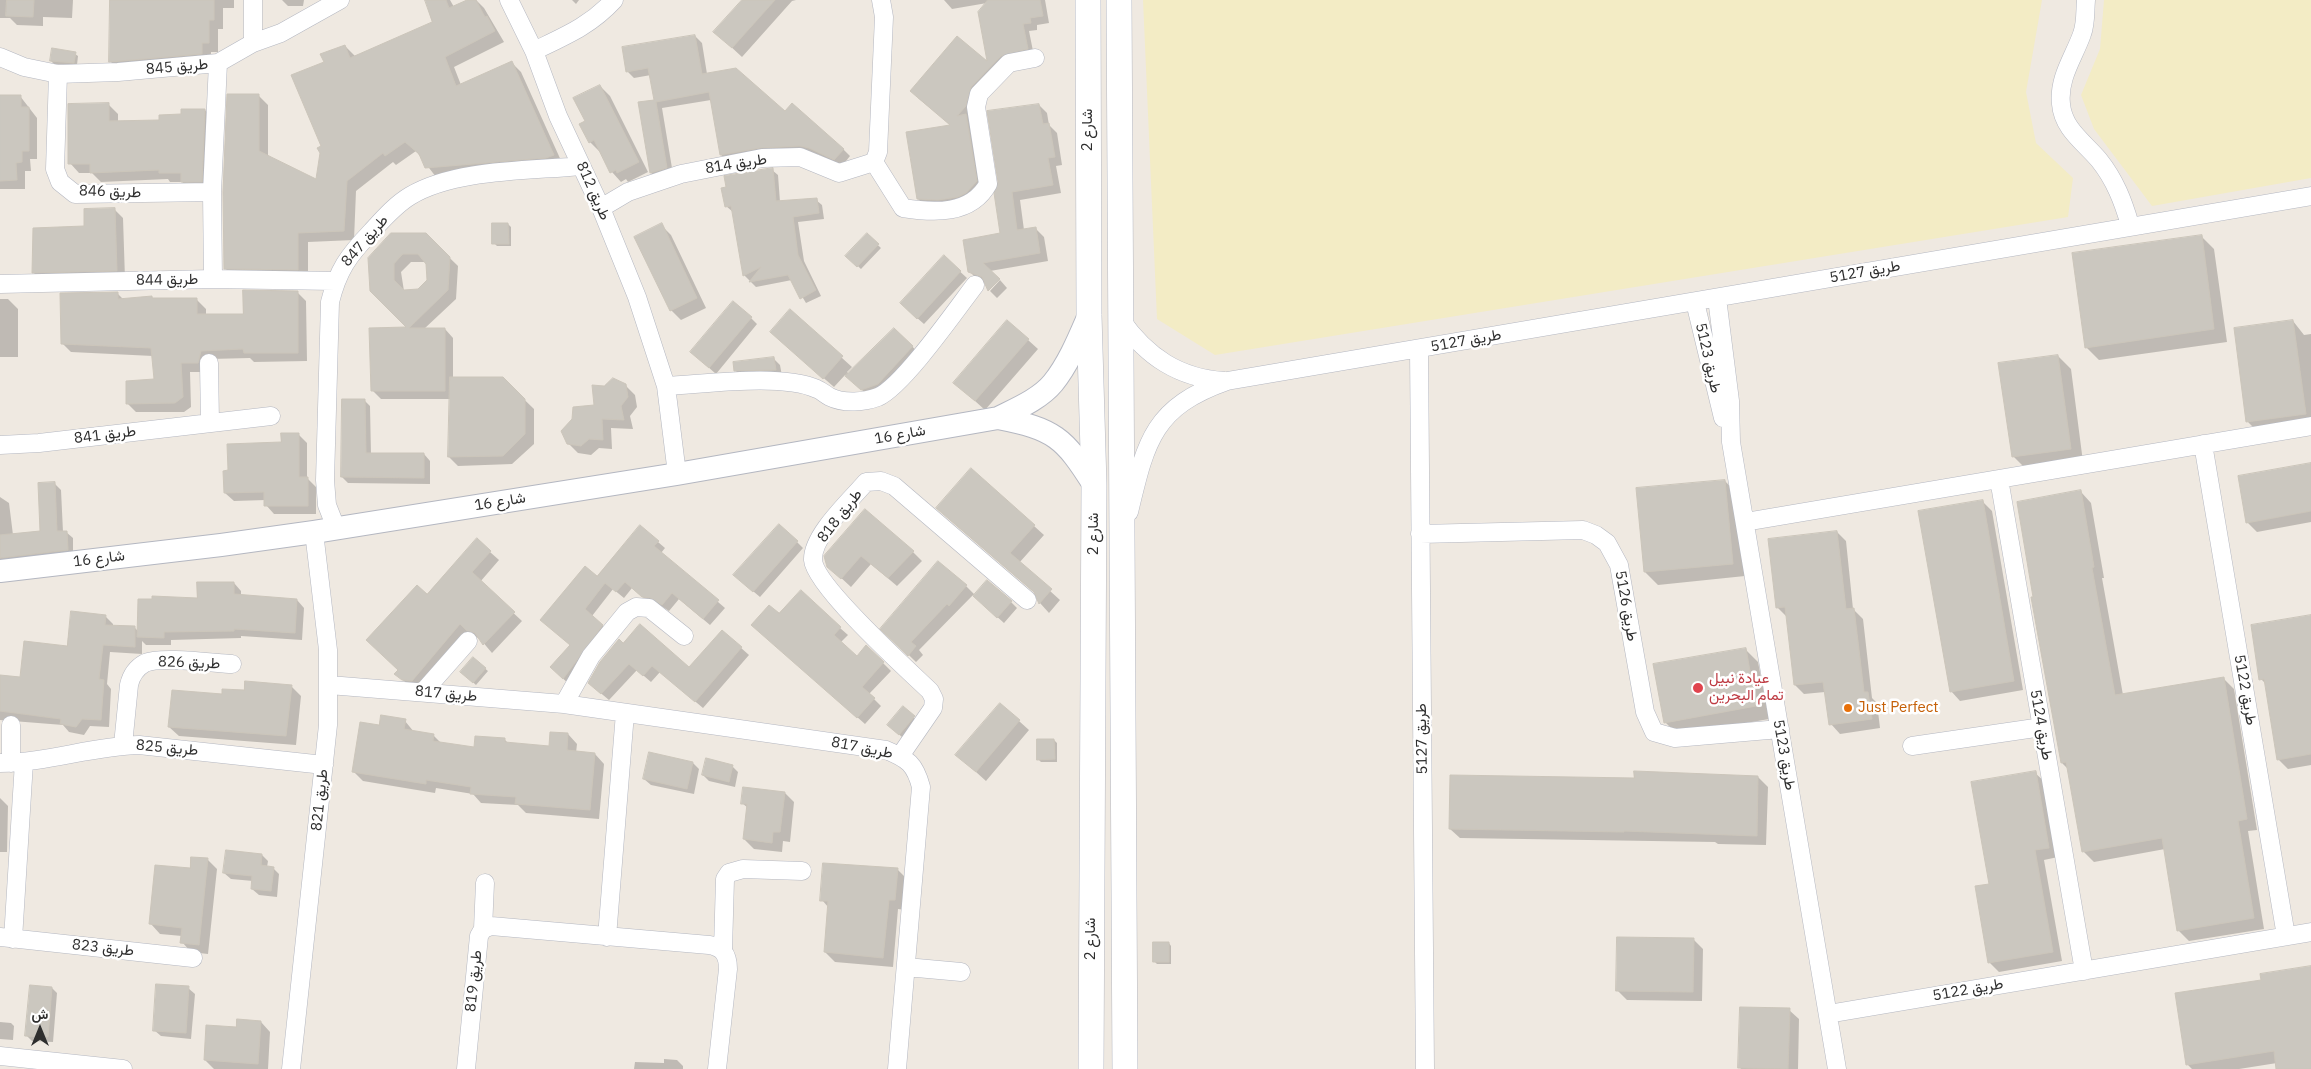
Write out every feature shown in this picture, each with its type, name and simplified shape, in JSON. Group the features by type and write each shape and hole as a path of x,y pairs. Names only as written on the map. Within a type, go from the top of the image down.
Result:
{"main road":[{"name":"شارع 2","path":"1088,0 1089,315 1094,485 1088,1061"},
{"name":"شارع 2","path":"1119,0 1125,1069"}],"street":[{"path":"253,0 254,44"},
{"name":"طريق 845","path":"0,57 24,66 58,74 118,72 218,63 254,44 281,33 340,0"},
{"name":"طريق 812","path":"509,0 534,51 558,116 602,208 637,297 666,386 678,474"},
{"path":"534,51 580,30 600,15 614,0"},
{"path":"881,0 884,17 879,142 874,162 903,208 929,211 967,206 983,194 988,184 976,107 979,94 1009,62 1035,58"},
{"path":"2086,0 2083,32 2062,81 2061,104 2063,114 2077,140 2098,159 2119,191 2130,226"},
{"path":"213,279 212,192 218,63"},
{"name":"طريق 846","path":"58,74 55,169 60,182 75,194 212,192"},
{"name":"طريق 814","path":"602,208 628,192 681,174 762,158 800,157 839,173 874,162"},
{"name":"طريق 847","path":"336,528 327,504 325,480 330,302 335,281 351,253 394,208 426,188 463,177 581,166"},
{"name":"طريق 5127","path":"1123,537 1142,458 1151,436 1166,416 1184,400 1227,381 2311,196"},
{"name":"طريق 844","path":"0,284 213,279 335,281"},
{"path":"666,386 770,381 797,383 818,389 832,398 854,402 879,396 898,382 975,285"},
{"name":"طريق 5123","path":"1717,298 1730,401 1731,442"},
{"name":"طريق 5123","path":"1695,302 1719,404 1731,442 1837,1069"},
{"name":"شارع 16","path":"0,571 314,532 678,474 998,418 1026,404 1053,384 1071,356 1089,315"},
{"name":"طريق 5127","path":"1121,320 1144,348 1167,366 1187,375 1227,381"},
{"name":"طريق 5127","path":"1419,349 1425,1069"},
{"path":"209,363 210,423"},
{"name":"طريق 841","path":"0,445 39,443 271,416"},
{"name":"شارع 16","path":"998,418 1033,425 1057,437 1077,458 1094,485"},
{"path":"1745,522 2311,426"},
{"name":"طريق 5122","path":"2203,444 2286,936"},
{"name":"طريق 5124","path":"1999,479 2084,971"},
{"name":"طريق 818","path":"900,756 933,708 934,699 930,691 856,620 820,577 813,561 818,543 827,528 866,482 881,481 894,486 1027,600"},
{"name":"طريق 5126","path":"1420,534 1583,530 1596,535 1607,543 1619,565 1645,712 1648,723 1654,732 1675,738 1780,729"},
{"name":"طريق 821","path":"291,1069 324,765 329,685 325,616 314,532"},
{"path":"564,704 591,656 627,612 636,607 649,608 684,636"},
{"path":"423,692 468,641"},
{"name":"طريق 826","path":"123,746 129,685 139,666 160,660 232,664"},
{"name":"طريق 817","path":"329,685 564,704 886,750 900,756 916,768 921,787 897,1069"},
{"path":"607,937 625,713"},
{"path":"11,762 12,725"},
{"path":"1912,746 2042,727"},
{"name":"طريق 825","path":"11,762 123,746 154,746 324,765"},
{"name":"طريق 823","path":"11,762 6,938 193,958"},
{"path":"717,1069 728,969 728,959 723,950 725,886 729,873 743,869 802,871"},
{"path":"484,929 485,883"},
{"name":"طريق 819","path":"466,1069 479,936 484,929 491,926 709,945 723,950"},
{"name":"طريق 5122","path":"1828,1014 2311,932"},
{"path":"906,967 961,972"},
{"path":"0,1056 28,1064 123,1069"}],"sand":[{"path":"1143,0 2042,0 2026,92 2036,143 2073,178 2068,217 1215,355 1157,319"},
{"path":"2104,0 2311,0 2311,178 2152,206 2094,129 2081,95 2100,49"}],"building":[{"path":"7,0 34,0 33,17 6,16"},
{"path":"110,0 214,0 214,20 209,20 209,43 202,43 202,54 109,62"},
{"path":"425,0 446,0 449,8 467,0 476,0 495,31 445,57 456,86 512,61 554,155 546,158 425,168 419,154 405,142 385,156 383,153 347,181 344,231 298,233 298,270 224,269 223,192 227,94 259,94 259,151 316,179 320,153 317,148 321,146 291,75 324,62 320,54 345,45 350,58 432,22"},
{"path":"742,0 775,0 732,48 713,32"},
{"path":"988,0 1040,0 1043,16 1030,18 1031,23 1023,24 1028,49 1001,56 971,87 966,106 957,116 966,114 977,181 966,193 958,197 938,200 917,199 906,132 950,125 910,91 957,36 987,61 978,12"},
{"path":"695,35 702,74 736,68 785,111 792,103 844,149 834,160 809,148 800,146 760,148 720,155 709,92 656,102 667,168 650,173 638,102 654,100 648,68 626,72 622,47"},
{"path":"52,48 76,52 74,63 50,61"},
{"path":"600,85 639,162 617,173 616,170 610,173 594,140 589,143 579,124 585,121 573,98"},
{"path":"0,95 21,95 21,107 29,107 29,151 22,151 22,162 16,163 17,180 0,181"},
{"path":"109,103 109,121 159,120 159,115 181,114 181,109 205,109 202,182 181,182 181,173 159,173 159,170 90,173 90,164 68,164 68,104"},
{"path":"1039,104 1043,124 1049,123 1055,157 1048,158 1053,185 1012,192 1017,230 1036,227 1040,253 983,263 1000,279 988,291 982,277 968,272 963,240 1000,233 994,193 998,182 987,111"},
{"path":"773,168 776,201 817,198 819,213 793,217 798,255 816,290 800,299 788,275 749,282 761,267 743,276 731,206 725,207 721,188 726,187 724,176"},
{"path":"115,208 117,271 32,273 33,228 84,226 84,209"},
{"path":"492,223 508,223 509,244 492,244"},
{"path":"662,223 697,298 670,311 634,237"},
{"path":"391,233 426,233 450,257 448,290 409,328 445,328 445,391 371,391 369,328 406,327 370,291 368,258","holes":["403,254 418,254 426,264 427,280 418,289 404,290 394,280 394,264"]},
{"path":"867,233 879,244 857,267 845,256"},
{"path":"2202,235 2214,329 2085,348 2072,253"},
{"path":"944,255 961,271 917,319 900,303"},
{"path":"243,290 298,291 298,353 244,353 243,349 201,351 198,363 181,363 183,397 175,403 126,404 126,381 154,379 151,348 61,344 60,293 118,292 118,299 152,296 152,298 197,298 197,314 243,314"},
{"path":"733,301 752,317 709,368 690,352"},
{"path":"790,309 843,356 823,379 770,332"},
{"path":"1007,320 1029,339 975,401 953,383"},
{"path":"2293,320 2306,414 2246,422 2234,328"},
{"path":"894,328 913,346 878,384 861,390 845,376"},
{"path":"2058,355 2071,449 2012,457 1998,363"},
{"path":"774,357 776,370 734,371 733,362"},
{"path":"450,377 503,377 525,399 525,434 503,456 448,457"},
{"path":"613,378 626,384 628,397 621,406 624,420 602,419 603,440 589,439 581,446 567,444 561,431 572,419 573,407 594,405 592,385 604,386"},
{"path":"342,399 365,399 366,453 424,453 424,478 341,477"},
{"path":"281,433 299,433 299,477 308,477 308,506 264,506 264,492 224,493 223,471 228,470 227,444 281,442"},
{"path":"2311,463 2311,511 2246,523 2238,476"},
{"path":"971,468 1035,525 1010,553 1052,589 1039,604 1034,592 936,508"},
{"path":"1725,480 1733,564 1644,572 1636,488"},
{"path":"55,482 57,531 67,531 68,550 0,558 0,535 40,531 38,483"},
{"path":"2081,490 2094,567 2092,568 2115,695 2224,677 2247,819 2238,821 2254,918 2177,931 2162,838 2082,852 2066,762 2061,763 2031,597 2033,597 2017,502"},
{"path":"1983,500 2014,681 1950,692 1918,511"},
{"path":"865,509 914,551 888,578 861,556 841,579 827,567 824,556"},
{"path":"779,524 798,541 753,592 733,575"},
{"path":"640,525 659,541 654,546 719,600 703,619 672,593 662,605 650,598 642,597 625,582 616,592 605,583 585,609 603,625 563,679 550,667 570,645 540,620 585,566 597,576"},
{"path":"1837,531 1846,609 1854,608 1864,692 1868,692 1872,719 1829,725 1823,682 1794,685 1785,607 1776,608 1768,539"},
{"path":"477,538 491,551 472,572 515,612 483,645 475,633 467,631 460,624 412,681 402,680 394,674 398,670 366,640 417,585 427,594"},
{"path":"938,561 967,585 949,606 947,604 911,642 916,646 908,656 880,629"},
{"path":"987,580 1012,601 997,618 973,596"},
{"path":"197,582 234,582 234,594 297,599 295,633 234,629 234,631 164,632 164,638 137,637 138,599 152,599 152,596 197,598"},
{"path":"801,590 841,627 834,635 857,656 866,645 884,662 862,687 875,698 857,718 751,625 769,605 779,613"},
{"path":"71,611 106,615 105,625 135,626 135,647 103,645 99,679 104,680 101,720 82,719 76,727 60,724 61,719 0,711 0,675 20,677 24,641 67,646"},
{"path":"2311,615 2311,754 2277,760 2264,679 2259,680 2251,625"},
{"path":"640,624 689,667 722,630 742,647 695,702 652,666 643,676 629,664 601,694 588,683 600,662 619,639 623,643"},
{"path":"1746,648 1756,706 1664,723 1653,664"},
{"path":"473,657 486,668 473,683 460,672"},
{"path":"245,681 292,685 286,736 168,727 172,690 222,694 222,689 244,690"},
{"path":"1000,703 1020,720 976,772 955,755"},
{"path":"903,706 915,716 899,735 887,725"},
{"path":"381,715 406,719 404,729 434,734 433,741 474,747 475,736 505,738 505,742 549,746 550,732 568,733 567,750 595,753 590,810 515,804 516,797 470,794 471,787 426,780 426,784 352,772 360,722 379,725"},
{"path":"1037,739 1054,739 1055,759 1037,760"},
{"path":"649,752 693,762 687,789 643,779"},
{"path":"706,758 733,765 729,782 702,775"},
{"path":"1634,771 1758,776 1757,836 1624,831 1449,829 1450,775 1634,778"},
{"path":"2036,771 2049,848 2035,850 2053,952 1988,963 1975,886 1989,884 1971,782"},
{"path":"743,787 785,792 780,832 773,832 772,843 743,839 747,804 741,804"},
{"path":"226,850 262,854 261,865 274,867 271,891 251,889 252,876 223,873"},
{"path":"191,857 208,858 199,945 180,943 182,928 149,924 155,865 190,868"},
{"path":"823,863 898,868 895,900 889,900 883,958 824,952 828,901 820,901"},
{"path":"1617,937 1694,938 1693,992 1616,991"},
{"path":"1153,942 1169,942 1169,962 1153,962"},
{"path":"2311,966 2311,1069 2276,1069 2274,1051 2186,1065 2175,993 2261,980 2260,974"},
{"path":"156,984 189,986 186,1033 153,1031"},
{"path":"30,985 52,987 48,1037 25,1036"},
{"path":"1740,1007 1790,1008 1788,1069 1738,1068"},
{"path":"237,1019 261,1021 258,1064 204,1060 206,1025 236,1027"}],"place":[{"name":"عيادة نبيل تمام البحرين","path":"1698,688"},
{"name":"Just Perfect","path":"1848,708"}]}
